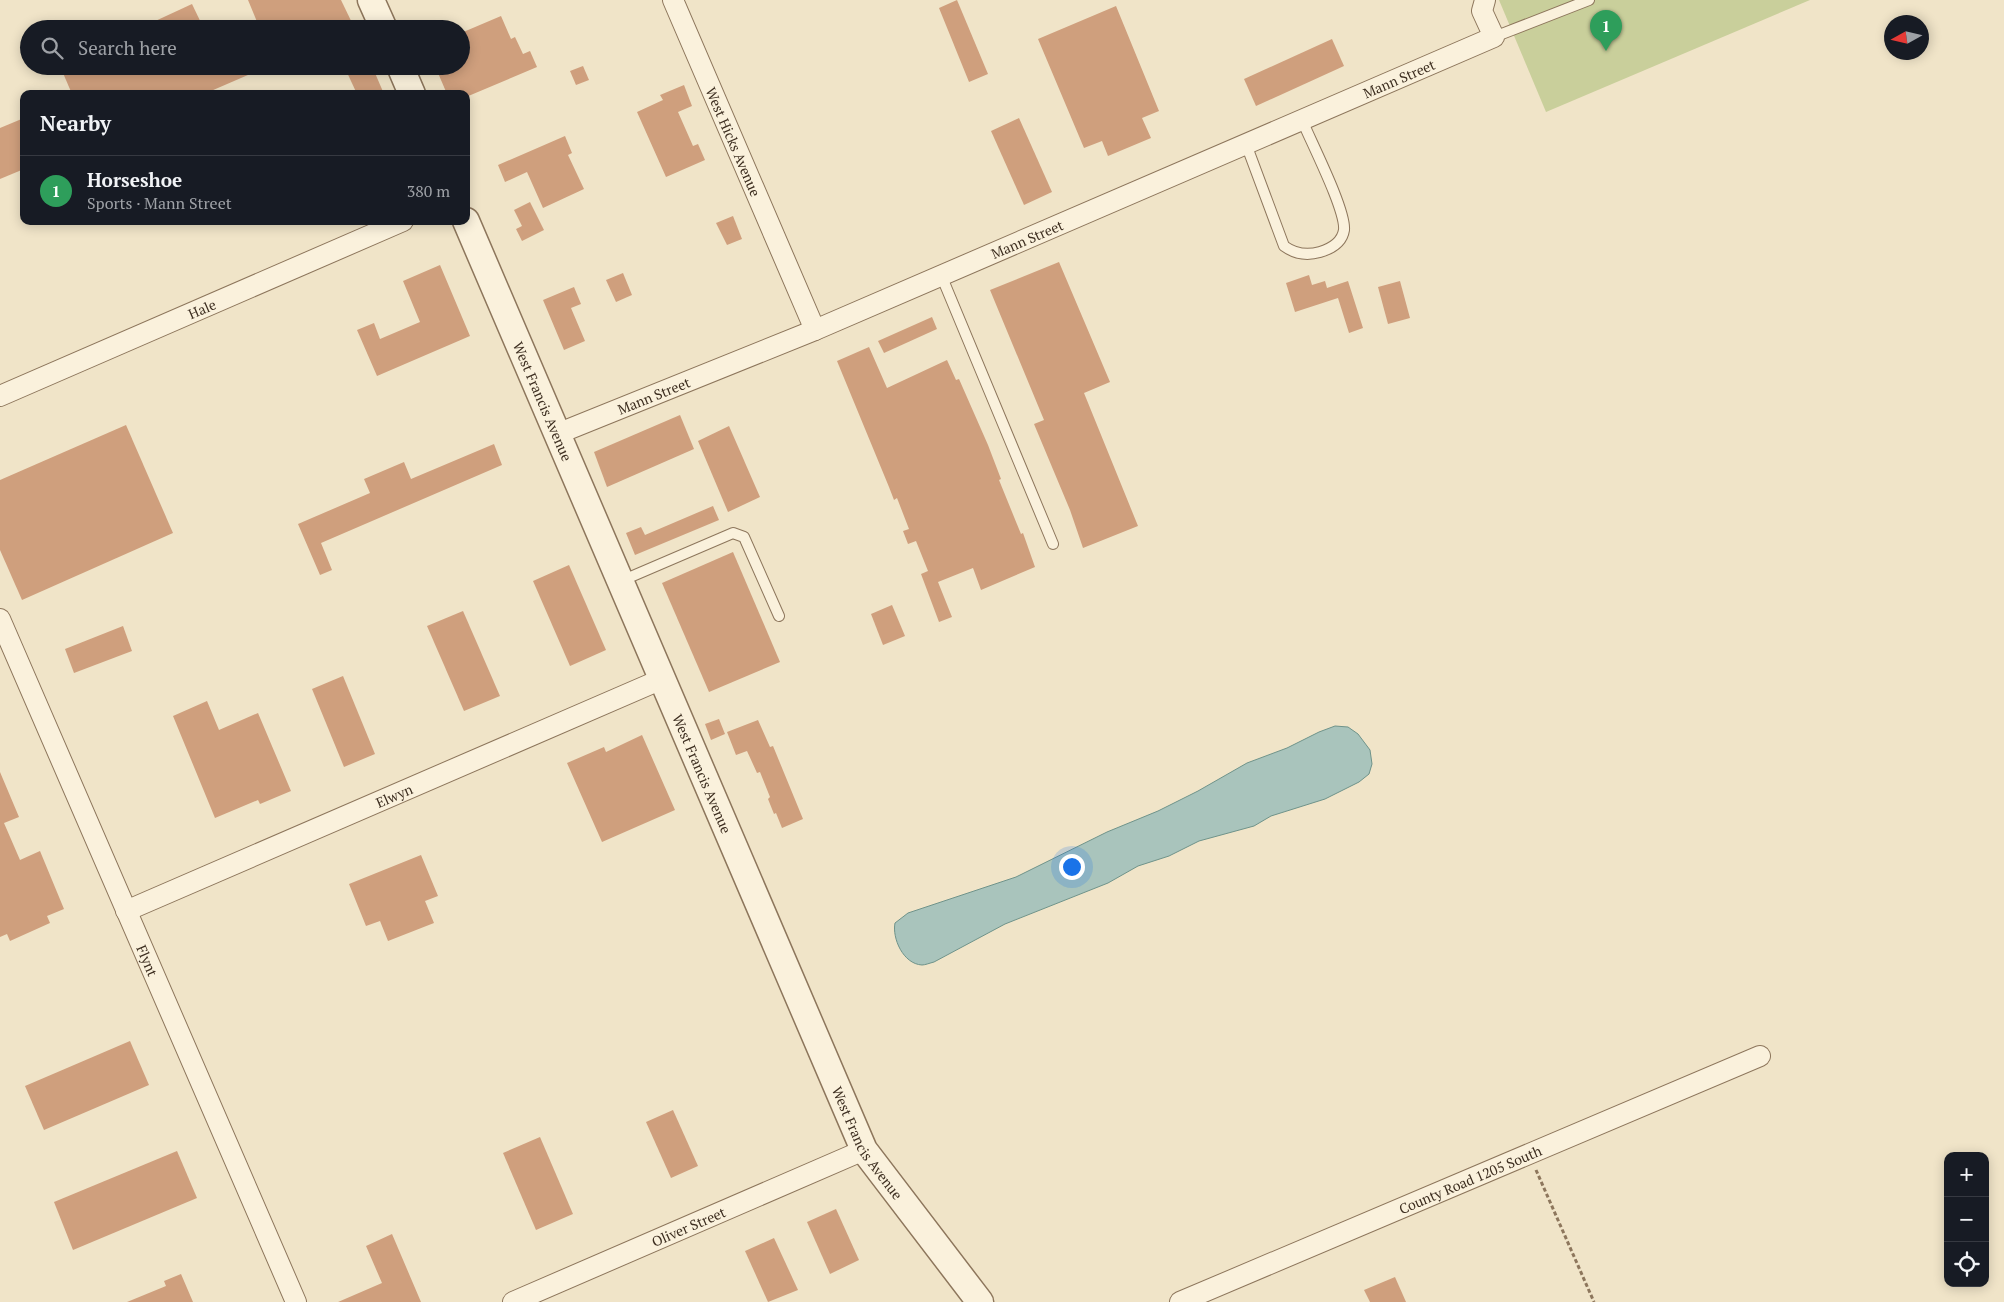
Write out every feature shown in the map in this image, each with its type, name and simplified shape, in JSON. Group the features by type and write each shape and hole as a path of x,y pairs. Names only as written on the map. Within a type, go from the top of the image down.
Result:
{"street":[{"path":"371,0 380,20"},
{"name":"West Hicks Avenue","path":"673,0 815,330"},
{"path":"1485,0 1482,11 1494,38"},
{"name":"Mann Street","path":"557,434 815,330 1494,38"},
{"path":"404,75 410,90"},
{"name":"Hale","path":"0,396 394,225"},
{"name":"West Francis Avenue","path":"468,225 864,1150 980,1302"},
{"name":"West Hicks Avenue","path":"769,349 785,337 796,321 798,304 794,282"},
{"name":"Flynt","path":"0,619 296,1302"},
{"name":"Elwyn","path":"126,910 662,679"},
{"name":"County Road 1205 South","path":"1180,1302 1760,1056"},
{"name":"Oliver Street","path":"513,1302 864,1150"}],"lane":[{"path":"1494,38 1589,0"},
{"path":"1246,144 1284,246 1292,252 1306,255 1334,246 1342,237 1344,229 1338,204 1302,120"},
{"path":"940,276 1053,544"},
{"path":"620,581 733,533 744,538 779,616"}],"path":[{"path":"1528,1153 1594,1302"}],"green space":[{"path":"1499,0 1810,0 1546,112"}],"water":[{"path":"1335,726 1348,727 1358,734 1370,750 1372,764 1369,774 1359,782 1325,799 1271,816 1254,826 1199,841 1169,856 1138,866 1108,883 1005,924 934,962 923,965 915,964 900,949 895,936 895,923 908,913 1016,877 1107,832 1158,811 1247,763 1287,748"}],"building":[{"path":"248,0 341,0 351,20 256,20"},
{"path":"957,0 988,74 969,82 939,8"},
{"path":"192,4 200,20 157,20"},
{"path":"1116,6 1159,111 1142,118 1151,138 1108,156 1102,141 1084,148 1038,39"},
{"path":"501,16 511,39 515,37 523,54 530,51 537,67 470,95 470,90 445,90 439,75 470,75 470,29"},
{"path":"1332,39 1344,66 1256,106 1244,79"},
{"path":"583,66 589,80 576,85 570,71"},
{"path":"64,75 248,75 213,90 70,90"},
{"path":"348,75 376,75 382,90 355,90"},
{"path":"684,85 692,106 678,112 693,146 698,144 705,160 666,177 637,112 663,100 660,95"},
{"path":"1019,118 1052,192 1024,205 991,131"},
{"path":"20,120 20,171 0,179 0,128"},
{"path":"565,136 572,153 568,155 584,189 543,208 527,172 505,182 498,165"},
{"path":"530,202 544,230 522,241 516,229 522,226 514,210"},
{"path":"733,216 742,239 727,245 716,223"},
{"path":"1059,262 1110,382 1084,393 1138,526 1083,548 1070,510 1034,424 1044,420 990,290"},
{"path":"440,265 470,336 377,376 357,330 374,323 380,339 420,322 403,281"},
{"path":"623,273 632,295 616,302 606,280"},
{"path":"1309,275 1312,285 1325,281 1327,288 1348,281 1363,328 1349,333 1338,298 1295,312 1286,283"},
{"path":"1400,281 1410,318 1388,324 1378,287"},
{"path":"574,287 581,304 571,308 585,341 564,350 543,300"},
{"path":"932,317 937,329 884,353 878,341"},
{"path":"869,347 887,388 947,360 956,380 959,379 988,445 1001,479 999,480 1021,534 1023,533 1035,567 981,590 973,568 938,582 952,617 939,622 921,574 928,571 916,541 908,544 903,531 909,529 897,498 894,500 837,361"},
{"path":"680,415 694,449 607,487 594,452"},
{"path":"126,425 173,533 22,600 0,550 0,480"},
{"path":"729,426 760,497 728,512 698,441"},
{"path":"494,444 502,465 321,543 332,570 320,575 298,524 370,493 364,479 404,462 411,479"},
{"path":"713,506 719,520 635,555 626,533 641,527 645,535"},
{"path":"733,552 780,662 709,692 662,583"},
{"path":"569,565 606,650 570,666 533,581"},
{"path":"892,605 905,636 883,645 871,614"},
{"path":"463,611 500,696 464,711 427,626"},
{"path":"123,626 132,651 74,673 65,649"},
{"path":"343,676 375,754 344,767 312,689"},
{"path":"207,701 219,730 258,713 291,791 260,804 258,800 215,818 173,716"},
{"path":"719,719 725,734 711,740 705,724"},
{"path":"758,720 770,747 773,746 803,819 782,828 768,799 770,797 760,772 757,773 747,751 736,755 727,732"},
{"path":"642,735 675,810 602,842 567,763 604,747 606,752"},
{"path":"0,772 19,817 4,823 20,860 40,851 64,909 47,916 50,923 10,941 7,934 0,937"},
{"path":"421,855 438,896 425,901 434,923 388,941 380,921 366,926 349,884"},
{"path":"130,1041 149,1085 44,1130 25,1086"},
{"path":"673,1110 698,1166 671,1178 646,1122"},
{"path":"540,1137 573,1214 536,1230 503,1153"},
{"path":"177,1151 197,1198 73,1250 54,1202"},
{"path":"836,1209 859,1260 830,1274 807,1222"},
{"path":"392,1234 421,1302 338,1302 382,1283 366,1246"},
{"path":"774,1238 798,1290 768,1302 745,1251"},
{"path":"181,1274 193,1302 127,1302 166,1286 164,1281"},
{"path":"1395,1277 1406,1302 1370,1302 1364,1290"}],"place":[{"name":"Horseshoe","path":"1606,51"}]}
